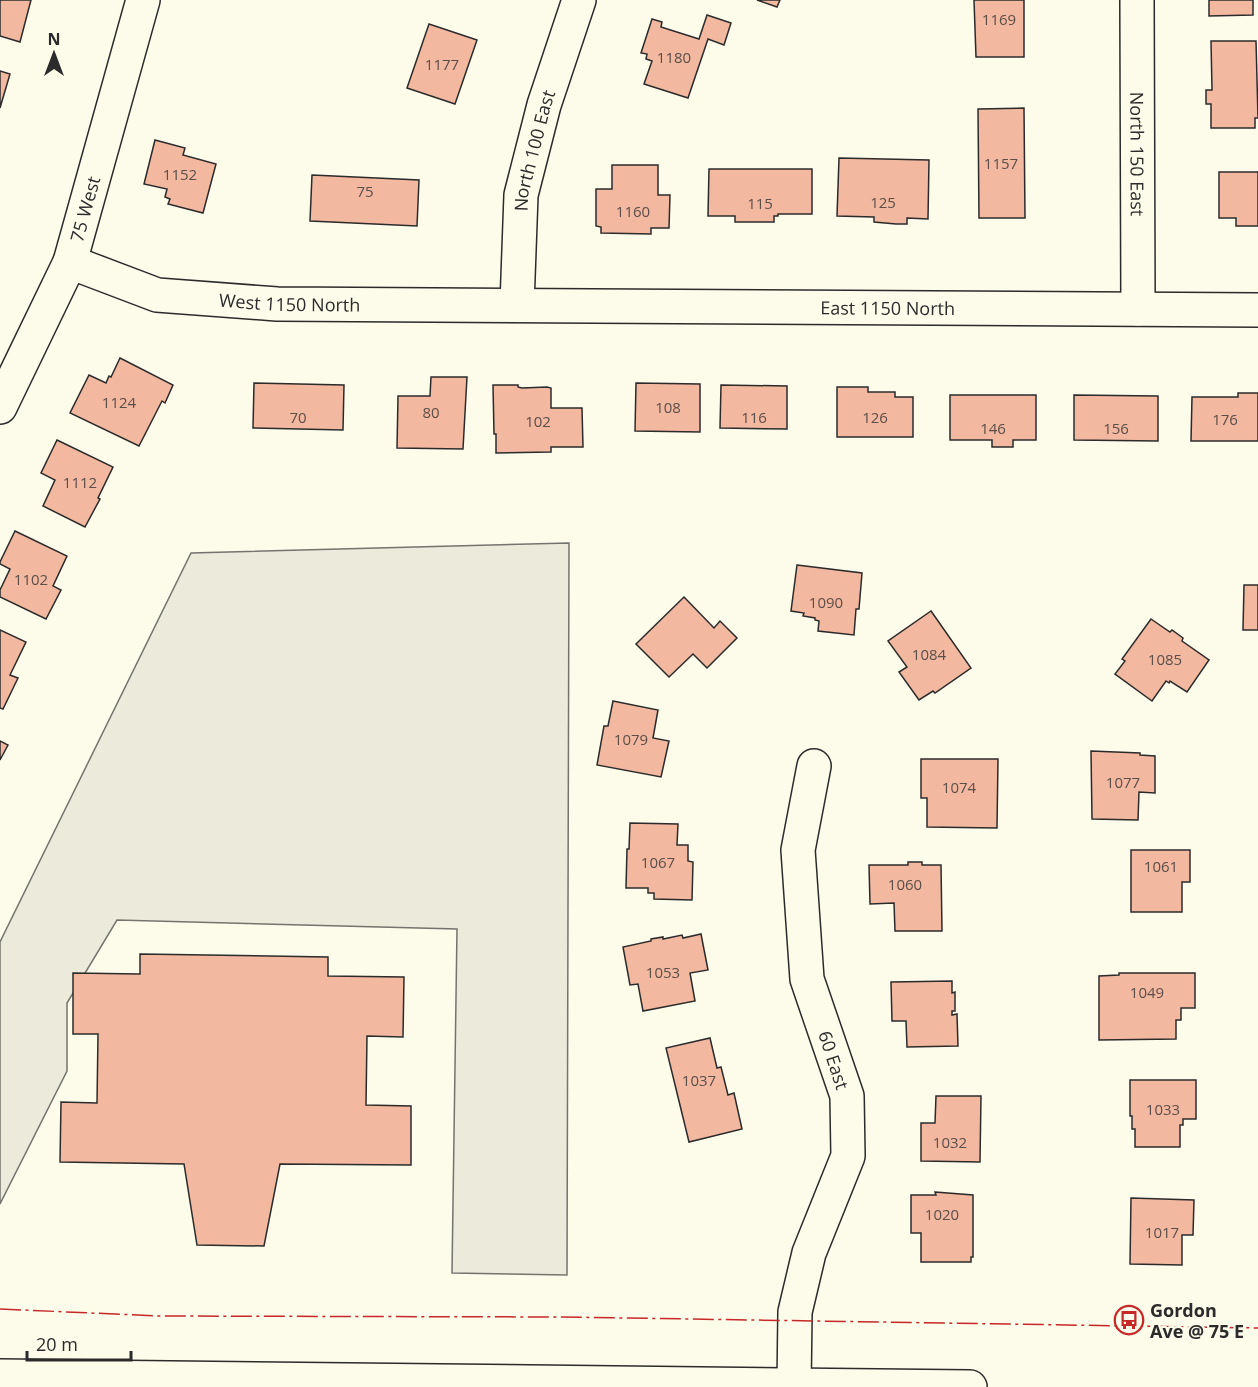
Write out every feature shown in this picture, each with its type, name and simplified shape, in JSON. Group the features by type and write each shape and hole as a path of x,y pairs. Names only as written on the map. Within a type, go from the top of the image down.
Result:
{"street":[{"name":"75 West","path":"0,407 70,262 143,0"},
{"name":"North 100 East","path":"517,305 521,195 544,105 579,0"},
{"name":"North 150 East","path":"1137,0 1138,309"},
{"name":"West 1150 North","path":"70,262 157,295 278,304 517,305"},
{"name":"East 1150 North","path":"517,305 1258,310"},
{"name":"60 East","path":"794,1386 795,1312 809,1253 848,1156 847,1096 807,979 798,850 814,766"},
{"path":"0,1376 970,1387"}],"shaded area":[{"path":"569,543 567,1275 452,1273 457,929 117,920 67,1003 67,1071 0,1204 0,942 191,553"}],"building":[{"path":"0,0 31,0 20,42 0,36"},
{"path":"757,0 780,0 777,7"},
{"path":"974,0 1024,0 1024,57 976,57"},
{"path":"1209,0 1253,0 1253,15 1209,16"},
{"path":"707,15 731,23 724,45 708,39 688,98 644,84 652,61 646,59 647,54 641,53 652,19 662,22 661,27 699,39"},
{"path":"429,24 477,40 455,104 407,88"},
{"path":"1211,41 1256,41 1258,118 1255,118 1255,128 1211,128 1211,104 1206,104 1206,90 1212,90"},
{"path":"0,71 10,74 0,108"},
{"path":"1024,108 1025,218 979,218 978,109"},
{"path":"155,140 185,148 183,155 216,164 203,213 168,204 170,199 165,197 167,189 144,184"},
{"path":"839,158 929,160 928,219 907,218 907,224 896,224 874,222 874,217 837,216"},
{"path":"612,165 658,165 658,195 670,195 669,228 651,228 651,234 601,233 601,227 596,226 596,189 612,189"},
{"path":"709,169 812,169 812,214 778,214 774,216 774,222 735,222 735,216 708,216"},
{"path":"1219,172 1258,172 1258,226 1236,226 1236,218 1219,218"},
{"path":"312,175 419,180 417,226 310,221"},
{"path":"120,358 173,385 165,403 162,401 139,446 70,413 89,375 106,383"},
{"path":"431,377 467,377 463,449 397,448 398,396 430,396"},
{"path":"254,383 344,385 343,430 253,428"},
{"path":"636,383 700,384 700,432 635,431"},
{"path":"493,385 551,388 551,408 582,408 583,447 551,447 551,452 496,453"},
{"path":"721,385 787,386 787,429 720,428"},
{"path":"837,387 868,387 868,392 895,392 895,397 913,397 913,437 837,437"},
{"path":"1238,393 1258,393 1258,441 1191,441 1192,397 1238,397"},
{"path":"950,395 1036,395 1036,440 1013,440 1013,447 992,447 992,440 950,440"},
{"path":"1074,395 1158,396 1158,441 1074,440"},
{"path":"57,440 113,467 85,527 43,506 55,480 41,473"},
{"path":"15,531 67,556 53,586 61,590 46,619 0,597 0,590 10,569 0,562"},
{"path":"797,565 862,573 854,635 818,631 819,621 815,618 791,611"},
{"path":"1244,585 1258,585 1258,630 1243,630"},
{"path":"684,597 714,628 720,621 737,638 707,668 693,654 669,677 636,644"},
{"path":"931,611 971,668 935,693 933,691 919,700 899,672 907,667 888,641"},
{"path":"1151,619 1170,632 1172,630 1183,638 1182,641 1209,660 1187,692 1170,681 1169,683 1166,681 1152,701 1115,674 1125,661 1122,659"},
{"path":"0,630 26,642 10,675 18,678 3,709 0,708"},
{"path":"613,701 658,710 653,738 669,741 661,777 597,765 604,726 608,726"},
{"path":"0,741 8,745 0,760"},
{"path":"1091,751 1140,753 1140,755 1155,756 1155,793 1139,792 1138,820 1092,819"},
{"path":"921,759 998,759 997,828 927,827 927,798 921,798"},
{"path":"630,823 678,824 677,845 688,845 688,861 693,862 692,900 654,899 654,893 648,893 648,888 626,888"},
{"path":"1131,850 1190,850 1190,882 1182,882 1182,912 1131,912"},
{"path":"908,862 941,865 942,931 895,931 894,903 870,904 869,865 908,865"},
{"path":"701,934 708,970 690,973 695,1001 643,1011 638,984 630,985 623,947 663,937 663,939 682,935 683,938"},
{"path":"140,954 328,957 328,976 404,977 403,1037 367,1036 366,1105 411,1106 411,1165 280,1164 264,1246 197,1245 184,1164 60,1162 61,1102 97,1103 98,1034 73,1034 73,973 140,974"},
{"path":"1119,973 1195,973 1195,1008 1181,1008 1181,1020 1176,1020 1176,1039 1099,1040 1099,976 1119,975"},
{"path":"952,981 952,993 955,992 955,1011 952,1011 952,1015 957,1014 958,1046 907,1047 906,1021 892,1021 891,982"},
{"path":"710,1038 717,1068 721,1067 728,1095 734,1093 742,1129 689,1142 666,1048"},
{"path":"1130,1080 1196,1080 1196,1119 1183,1119 1183,1125 1180,1125 1180,1147 1135,1147 1135,1129 1132,1129 1132,1116 1130,1116"},
{"path":"936,1096 981,1096 980,1162 921,1161 921,1123 935,1123"},
{"path":"935,1192 973,1195 973,1257 971,1257 971,1262 921,1262 921,1233 911,1233 911,1195 936,1195"},
{"path":"1131,1198 1194,1200 1193,1235 1182,1235 1182,1265 1130,1264"}],"power":[{"path":"0,1309 159,1316 563,1317 1258,1328"}],"place":[{"name":"Gordon Ave @ 75 E","path":"1129,1320"}]}
